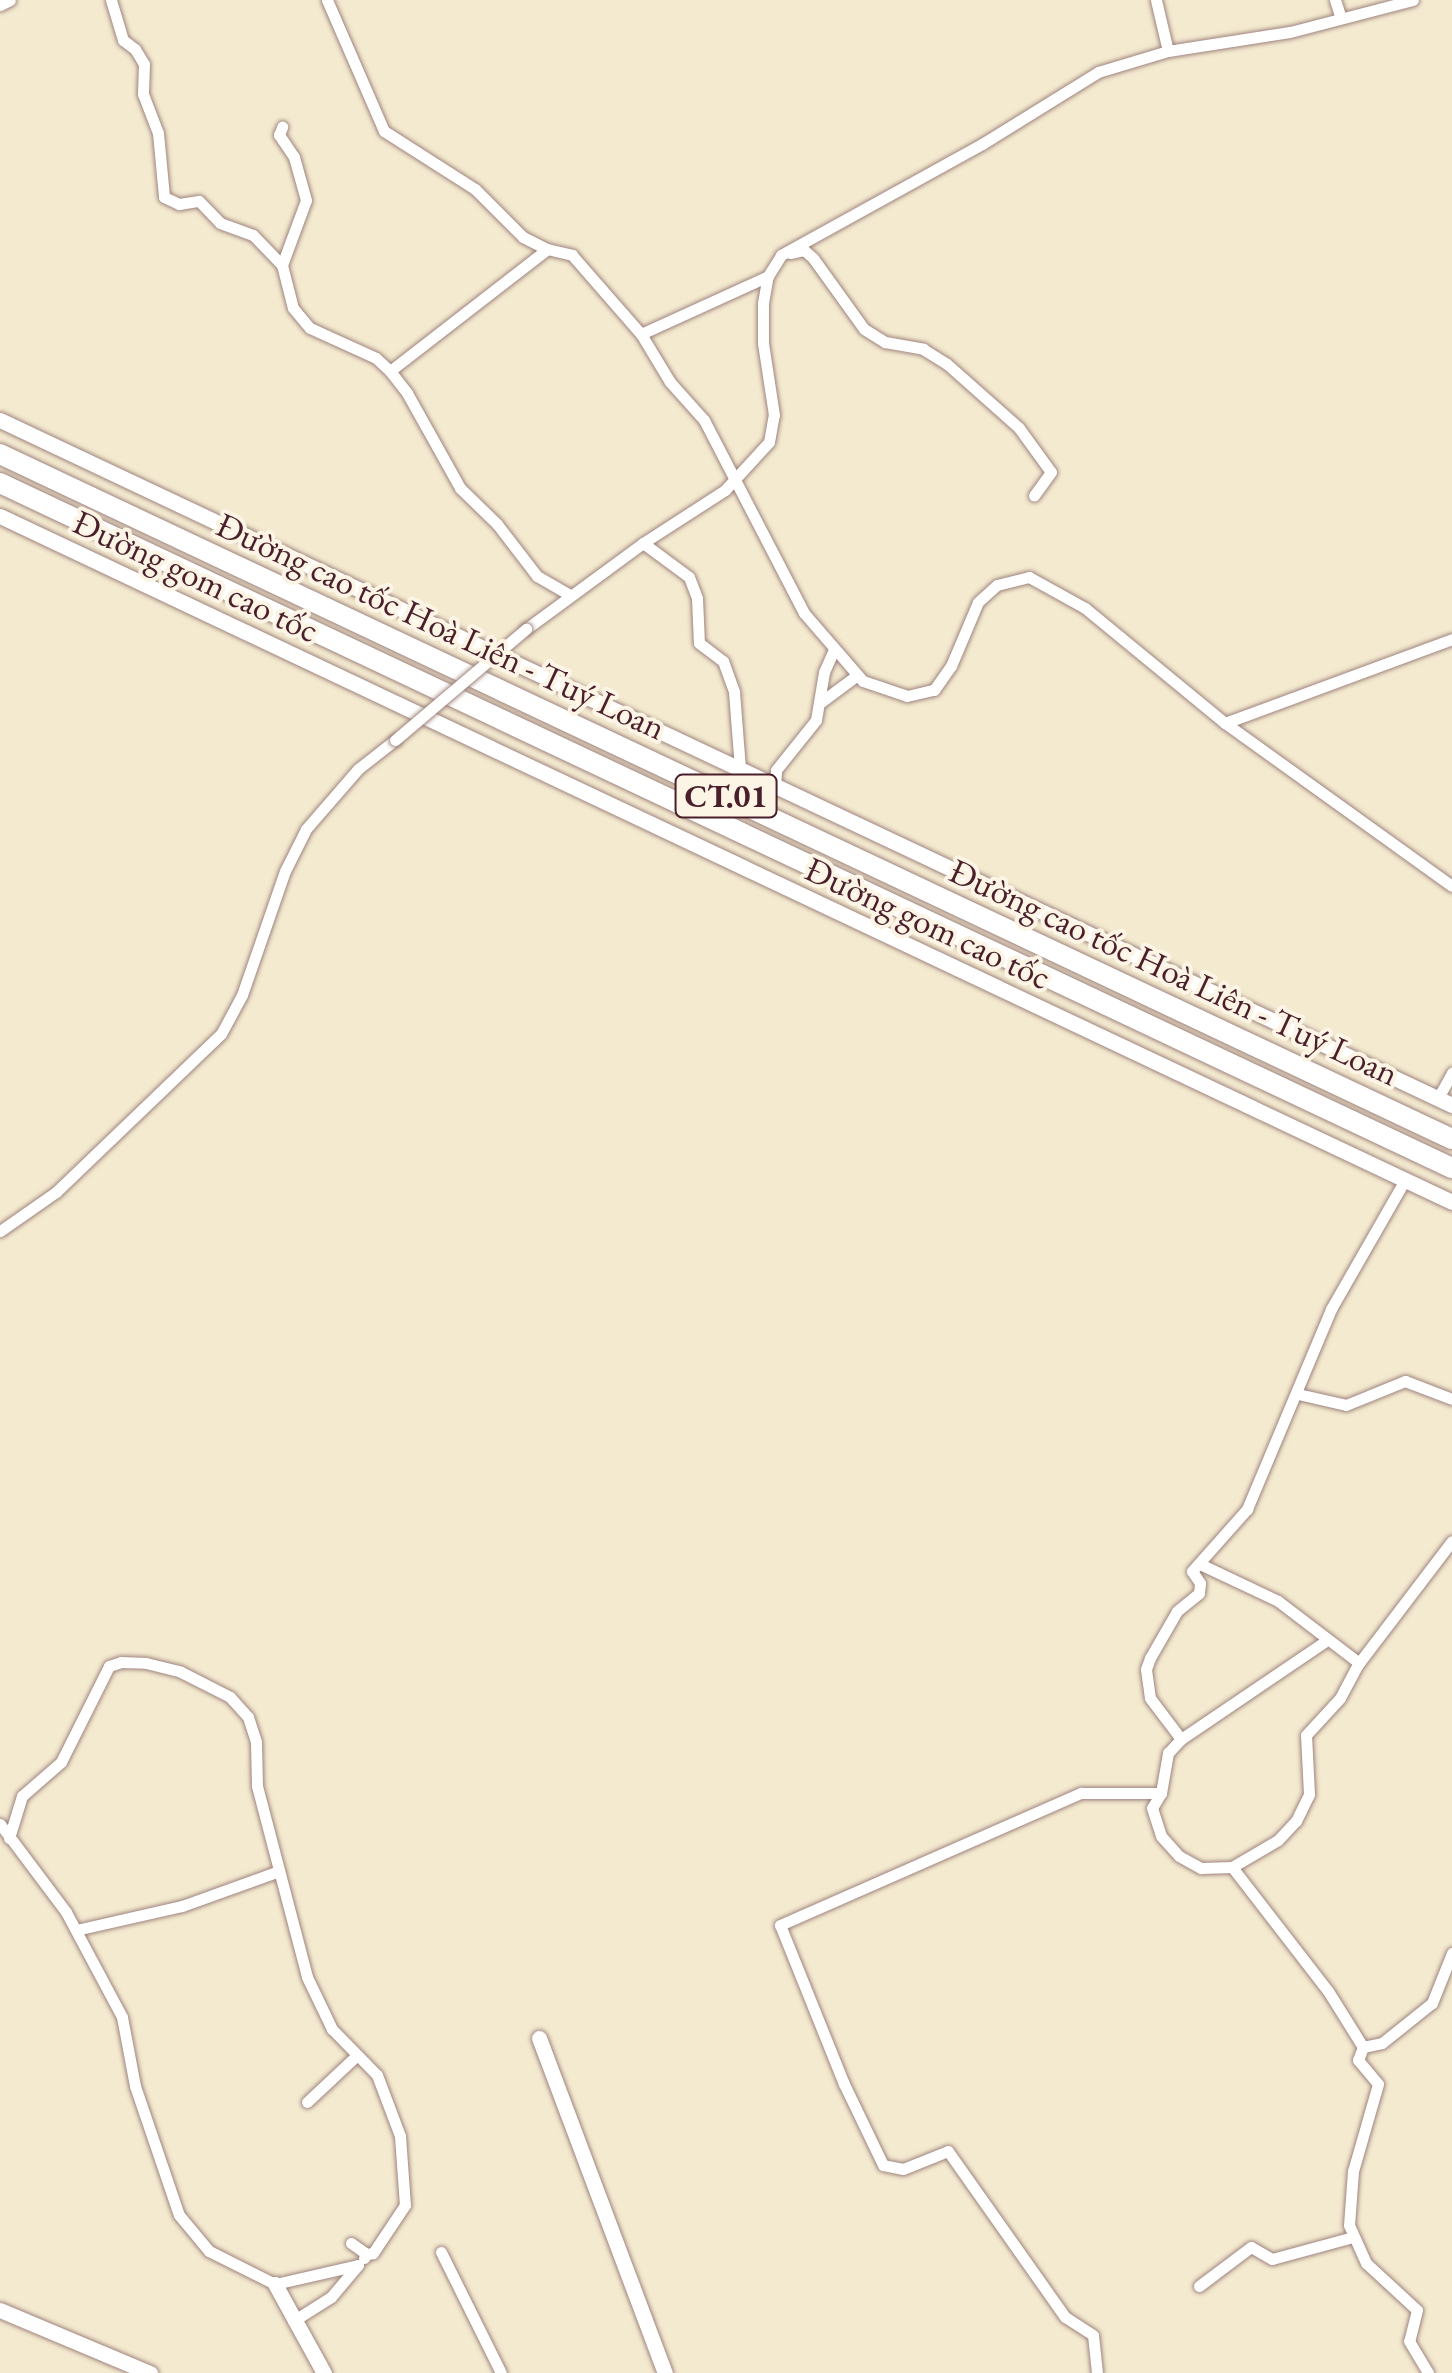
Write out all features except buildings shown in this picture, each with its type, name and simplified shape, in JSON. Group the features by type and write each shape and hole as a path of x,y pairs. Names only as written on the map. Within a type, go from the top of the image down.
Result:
{"highway":[{"name":"Đường cao tốc Hoà Liên - Tuý Loan","path":"0,454 1452,1139"},
{"name":"Đường cao tốc Hoà Liên - Tuý Loan","path":"0,483 1452,1168"}],"main road":[{"name":"Đường gom cao tốc","path":"0,420 1445,1101"},
{"name":"Đường gom cao tốc","path":"0,516 1452,1202"},
{"path":"539,2038 665,2373"},
{"path":"274,2284 324,2373"},
{"path":"0,2310 150,2373"}],"street":[{"path":"0,6 10,0"},
{"path":"111,0 123,40 144,64 143,94 158,133 164,197 179,204 199,201 220,223 253,235 282,265 294,308 310,328 376,358 390,371 407,392 460,488 497,524 537,576 571,596"},
{"path":"328,0 384,131 475,190 523,236 547,250 572,255 641,334 670,382 714,436 734,482 804,613 856,676 896,694 918,697 934,690 951,666 978,602 997,585 1029,576 1085,608 1225,723 1452,886"},
{"path":"1156,0 1168,52"},
{"path":"1336,0 1340,18"},
{"path":"0,1231 56,1192 221,1034 242,995 285,871 306,829 358,770 526,629 734,482 769,442 773,430 763,343 768,276 782,255 982,144 1098,72 1168,52 1227,44 1413,0"},
{"path":"282,127 279,135 294,156 306,200 282,265"},
{"path":"390,371 547,250"},
{"path":"782,255 804,250 864,329 885,342 923,350 947,364 1019,428 1051,472 1034,494"},
{"path":"641,334 768,276"},
{"path":"643,543 689,576 697,598 699,643 723,661 734,692 740,768"},
{"path":"1225,723 1452,639"},
{"path":"775,786 776,770 812,726 821,702 824,672 834,650"},
{"path":"821,702 856,676"},
{"path":"1445,1101 1452,1073"},
{"path":"1181,1739 1150,1698 1146,1670 1176,1611 1199,1593 1200,1584 1192,1573 1248,1509 1330,1309 1405,1180"},
{"path":"1298,1394 1346,1405 1405,1381 1452,1399"},
{"path":"1326,1641 1181,1739 1168,1753 1161,1792 1152,1808 1153,1820 1170,1848 1200,1868 1232,1867 1278,1840 1296,1821 1308,1794 1306,1735 1340,1698 1360,1663 1452,1541"},
{"path":"1202,1564 1278,1601 1360,1663"},
{"path":"9,1838 22,1796 60,1762 102,1674 121,1662 146,1663 212,1687 230,1697 248,1718 256,1742 257,1786 317,2002 332,2030 378,2075 400,2136 406,2204 373,2253 367,2254 331,2297 293,2321"},
{"path":"1097,2373 1093,2335 1065,2318 948,2151 902,2169 883,2164 844,2084 780,1925 1081,1793 1161,1792"},
{"path":"0,1824 76,1930 122,2018 134,2086 179,2216 209,2251 274,2284 358,2265"},
{"path":"1232,1867 1328,1991 1363,2047"},
{"path":"76,1930 182,1906 279,1871"},
{"path":"1363,2047 1382,2043 1432,2003 1452,1953"},
{"path":"1363,2047 1358,2060 1378,2084 1348,2200 1354,2237 1366,2263 1418,2310 1409,2341 1428,2373"},
{"path":"307,2102 356,2056"},
{"path":"1199,2286 1251,2247 1272,2259 1354,2237"},
{"path":"352,2243 367,2254"},
{"path":"441,2252 501,2373"}]}
